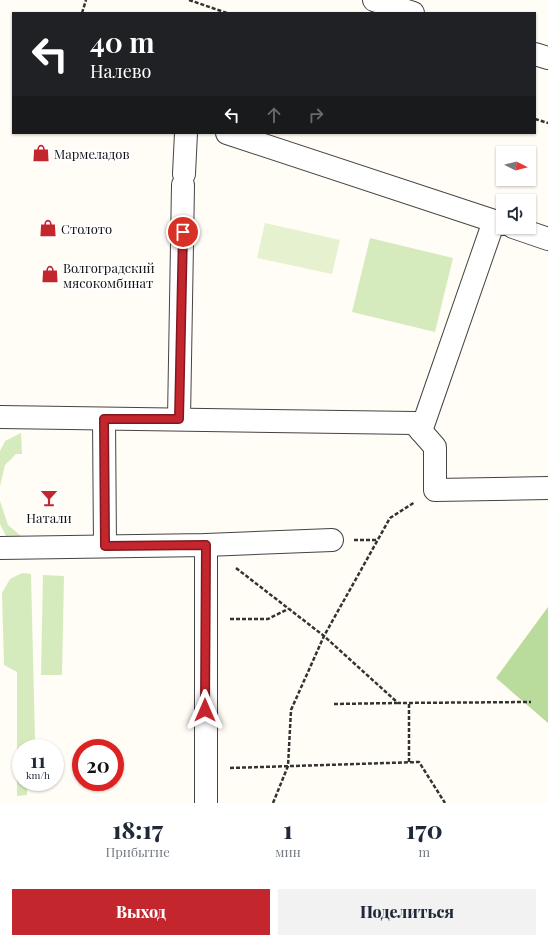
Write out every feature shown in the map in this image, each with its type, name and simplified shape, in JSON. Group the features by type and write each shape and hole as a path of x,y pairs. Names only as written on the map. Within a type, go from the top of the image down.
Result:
{"lane":[{"path":"374,0 410,12"},
{"path":"536,54 548,58"},
{"path":"179,419 186,134"},
{"path":"230,134 496,222"},
{"path":"421,431 499,234"},
{"path":"533,234 548,239"},
{"path":"0,417 414,423 435,447 435,490 548,488"},
{"path":"104,419 105,546"},
{"path":"0,548 206,545 332,540"},
{"path":"206,545 206,803"}],"path":[{"path":"82,12 86,0"},
{"path":"189,0 224,12"},
{"path":"536,119 548,123"},
{"path":"273,803 288,766 291,710 324,636 390,518 435,490"},
{"path":"235,568 324,636 398,703"},
{"path":"205,620 268,619 288,608"},
{"path":"409,702 409,762"},
{"path":"334,704 409,702 532,702"},
{"path":"206,769 419,762 445,803"}],"green space":[{"path":"265,223 340,240 332,274 257,258"},
{"path":"370,238 453,258 435,332 352,312"},
{"path":"21,433 22,454 16,454 5,465 0,486 0,451 5,441"},
{"path":"0,501 8,525 21,536 27,537 7,538 0,524"},
{"path":"22,573 31,574 35,739 17,739 17,672 4,665 2,593 10,579"},
{"path":"43,575 64,576 62,675 41,675"},
{"path":"548,607 548,723 496,678"},
{"path":"17,791 27,791 27,795 17,796"}],"place":[{"name":"Мармеладов","path":"41,153"},
{"name":"Столото","path":"48,228"},
{"name":"Волгоградский мясокомбинат","path":"50,274"},
{"name":"Натали","path":"49,498"}],"route":[{"path":"183,232 179,419 104,419 105,546 206,545 205,710"}]}
